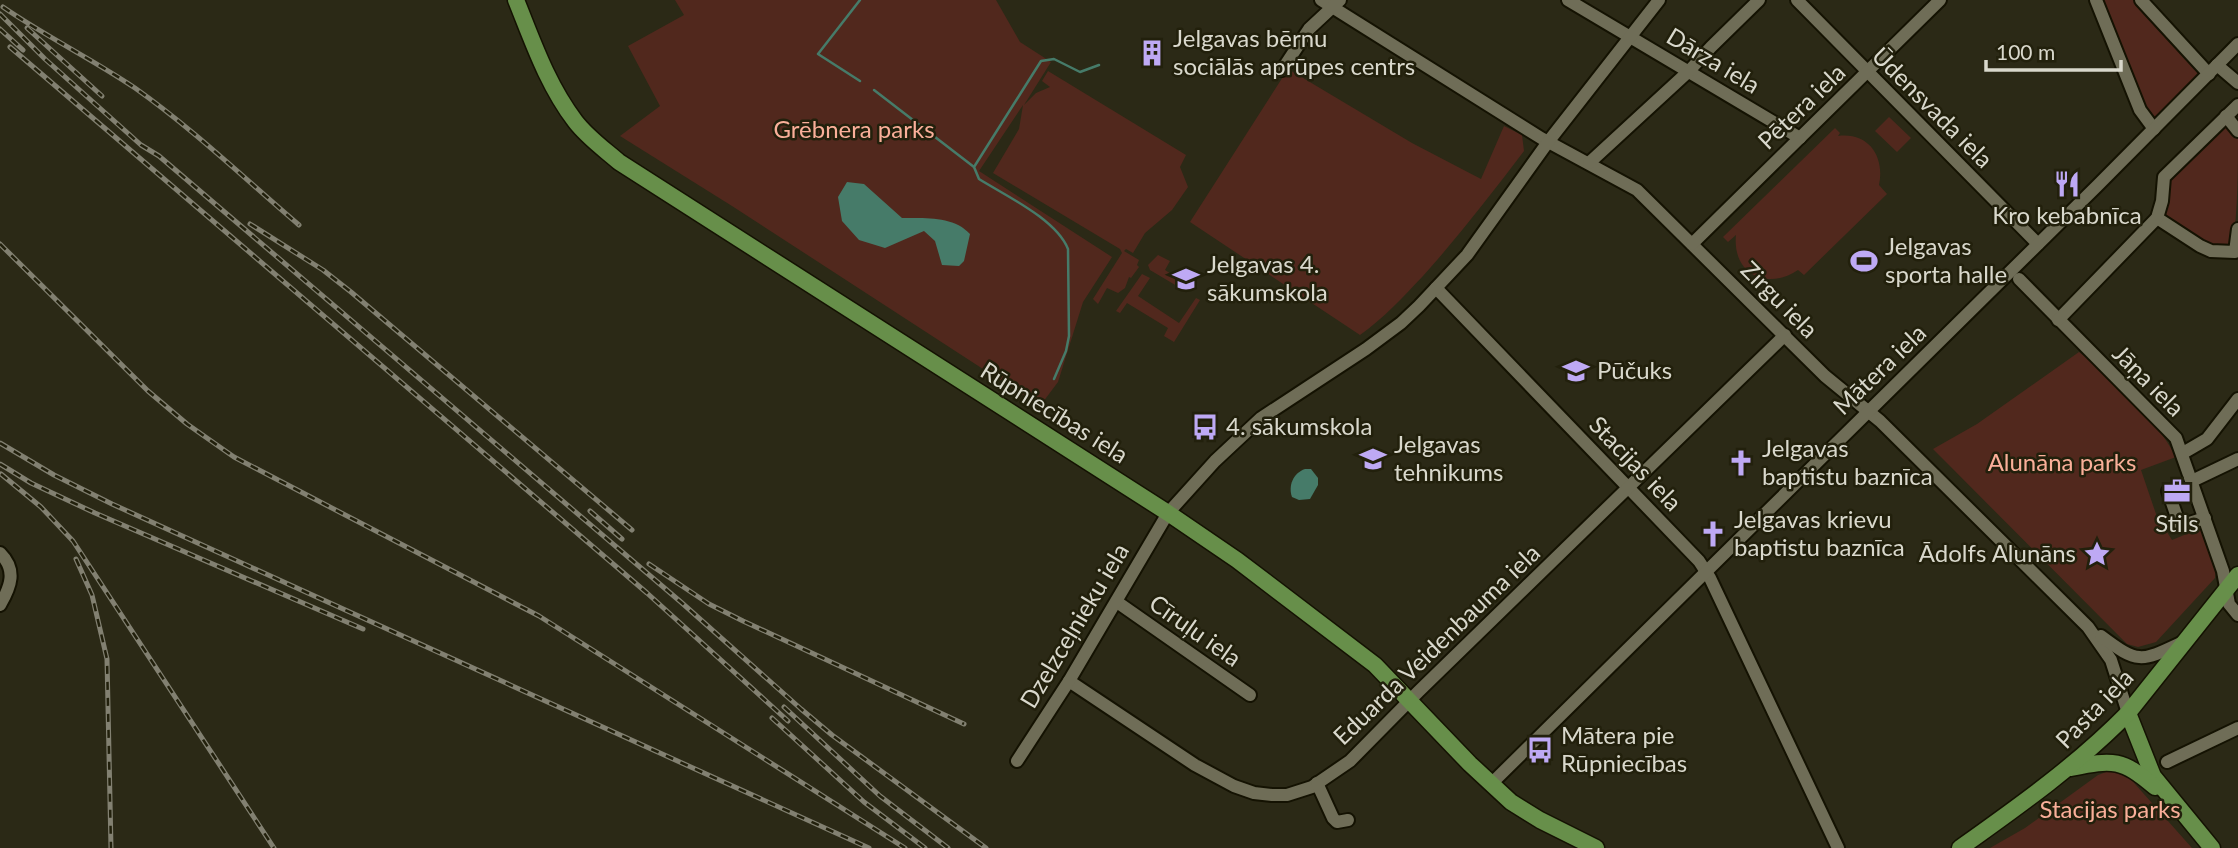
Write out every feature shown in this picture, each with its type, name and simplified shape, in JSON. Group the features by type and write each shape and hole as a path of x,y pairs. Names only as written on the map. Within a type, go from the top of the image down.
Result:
{"main road":[{"name":"Rūpniecības iela","path":"516,0 546,76 586,134 619,162 1168,513 1375,665 1511,802 1534,817 1595,848"},
{"name":"Pasta iela","path":"1960,848 2068,769 2128,713 2238,575"},
{"path":"2128,713 2152,776 2212,848"},
{"path":"2068,769 2107,762 2132,767 2174,802"}],"street":[{"name":"Zirgu iela","path":"1321,0 1337,4 1548,142 1637,190 1825,376 1869,410 2088,627 2111,660 2128,713"},
{"name":"Dārza iela","path":"1568,0 1800,138"},
{"name":"Dzelzceļnieku iela","path":"1017,761 1069,681 1168,513 1215,461 1261,418 1392,330 1436,288 1467,255 1548,142 1659,0"},
{"path":"1589,163 1689,71 1759,0"},
{"name":"Ūdensvada iela","path":"1797,0 2038,244"},
{"path":"2096,0 2140,110 2154,129"},
{"path":"2141,0 2213,70 2238,83"},
{"name":"Pētera iela","path":"1692,244 1938,1"},
{"path":"1282,71 1309,29 1337,4"},
{"name":"Mātera iela","path":"1491,784 2237,47"},
{"path":"2058,320 2157,218 2164,177 2238,105"},
{"path":"2226,116 2238,131"},
{"path":"2157,218 2211,251 2236,254 2238,229"},
{"name":"Jāņa iela","path":"2018,279 2176,438 2223,570 2229,604 2238,615"},
{"name":"Stacijas iela","path":"1436,288 1692,551 1706,570 1838,848"},
{"name":"Eduarda Veidenbauma iela","path":"1069,681 1195,765 1234,786 1254,793 1287,795 1317,783 1350,761 1784,335"},
{"path":"2183,453 2207,439 2238,398"},
{"path":"2192,481 2238,459"},
{"path":"2168,491 2180,526 2205,518"},
{"path":"0,553 12,570 12,578 0,605"},
{"name":"Cīruļu iela","path":"1117,601 1250,695"},
{"path":"2088,627 2121,652 2141,658 2150,658 2185,641"},
{"path":"2167,762 2238,727"},
{"path":"1317,783 1333,818 1337,822 1348,820"}],"green space":[{"name":"Grēbnera parks","path":"675,0 996,0 1020,42 1051,62 1024,105 1036,93 1050,87 1042,81 1048,71 1186,155 1180,167 1188,187 1172,210 1145,233 1133,253 1126,249 1124,251 1139,260 1139,267 1131,278 1129,277 1125,288 1118,293 1107,288 1098,304 1093,299 1122,253 1120,249 993,173 1019,129 1023,105 979,171 1112,257 1083,302 1058,382 1040,406 620,136 660,106 628,46 684,15"},
{"path":"2104,0 2138,0 2202,69 2159,118 2151,119 2149,116"},
{"path":"1288,69 1412,143 1481,179 1504,126 1522,135 1524,151 1462,230 1401,299 1360,335 1190,222"},
{"path":"1889,117 1911,138 1897,152 1875,131"},
{"path":"2225,122 2238,136 2235,225 2231,247 2207,247 2159,217 2169,181"},
{"path":"1835,128 1840,133 1838,136 1858,138 1872,148 1879,165 1879,185 1887,194 1804,275 1798,270 1775,279 1754,275 1740,260 1736,249 1736,235 1728,242 1723,237"},
{"path":"1158,255 1170,261 1165,270 1191,287 1187,292 1150,270 1148,265"},
{"path":"1142,274 1150,278 1138,296 1179,323 1196,298 1200,300 1174,342 1164,336 1168,328 1127,303 1120,313 1116,311"},
{"name":"Alunāna parks","path":"2079,352 2133,400 2168,443 2176,457 2141,470 2156,514 2172,540 2201,528 2216,568 2215,578 2156,642 2138,647 2127,644 1933,449 1977,424"},
{"name":"Stacijas parks","path":"2109,771 2127,775 2192,848 1990,848 2025,828 2098,775"}],"shaded area":[{"path":"847,182 864,184 902,218 939,219 963,228 970,234 964,261 959,266 942,265 935,241 924,231 885,248 859,240 842,221 838,197"},
{"path":"1311,469 1318,478 1318,485 1310,499 1299,500 1292,497 1291,484 1297,474"}],"waterway":[{"path":"860,0 818,54 860,81"},
{"path":"1054,379 1066,351 1069,336 1068,249 1062,238 1042,218 979,179 974,167 1041,61 1054,59 1080,72 1099,65"},
{"path":"874,90 974,167"}],"railway":[{"path":"3,7 135,88 198,137 299,225"},
{"path":"0,14 45,59 141,145 159,156 682,603 801,709 832,735 986,848"},
{"path":"27,28 102,96"},
{"path":"0,29 23,50"},
{"path":"10,47 647,593 788,721"},
{"path":"250,224 323,270 351,292 632,530"},
{"path":"0,244 148,391 187,424 234,457 539,616 905,848"},
{"path":"0,443 54,475 112,504 869,848"},
{"path":"0,464 31,483 95,513 363,629"},
{"path":"1,474 41,507 73,541 274,848"},
{"path":"590,511 622,539"},
{"path":"76,559 92,595 107,659 111,848"},
{"path":"649,564 709,604 964,724"},
{"path":"784,707 880,796 948,848"},
{"path":"772,718 864,802 925,848"}],"place":[{"name":"Jelgavas bērnu sociālās aprūpes centrs","path":"1152,53"},
{"name":"Kro kebabnīca","path":"2067,184"},
{"name":"Jelgavas sporta halle","path":"1864,261"},
{"name":"Jelgavas 4. sākumskola","path":"1186,279"},
{"name":"Pūčuks","path":"1576,371"},
{"name":"4. sākumskola","path":"1205,427"},
{"name":"Jelgavas tehnikums","path":"1373,459"},
{"name":"Jelgavas baptistu baznīca","path":"1741,463"},
{"name":"Stils","path":"2177,491"},
{"name":"Jelgavas krievu baptistu baznīca","path":"1713,534"},
{"name":"Ādolfs Alunāns","path":"2097,554"},
{"name":"Mātera pie Rūpniecības","path":"1540,750"}]}
